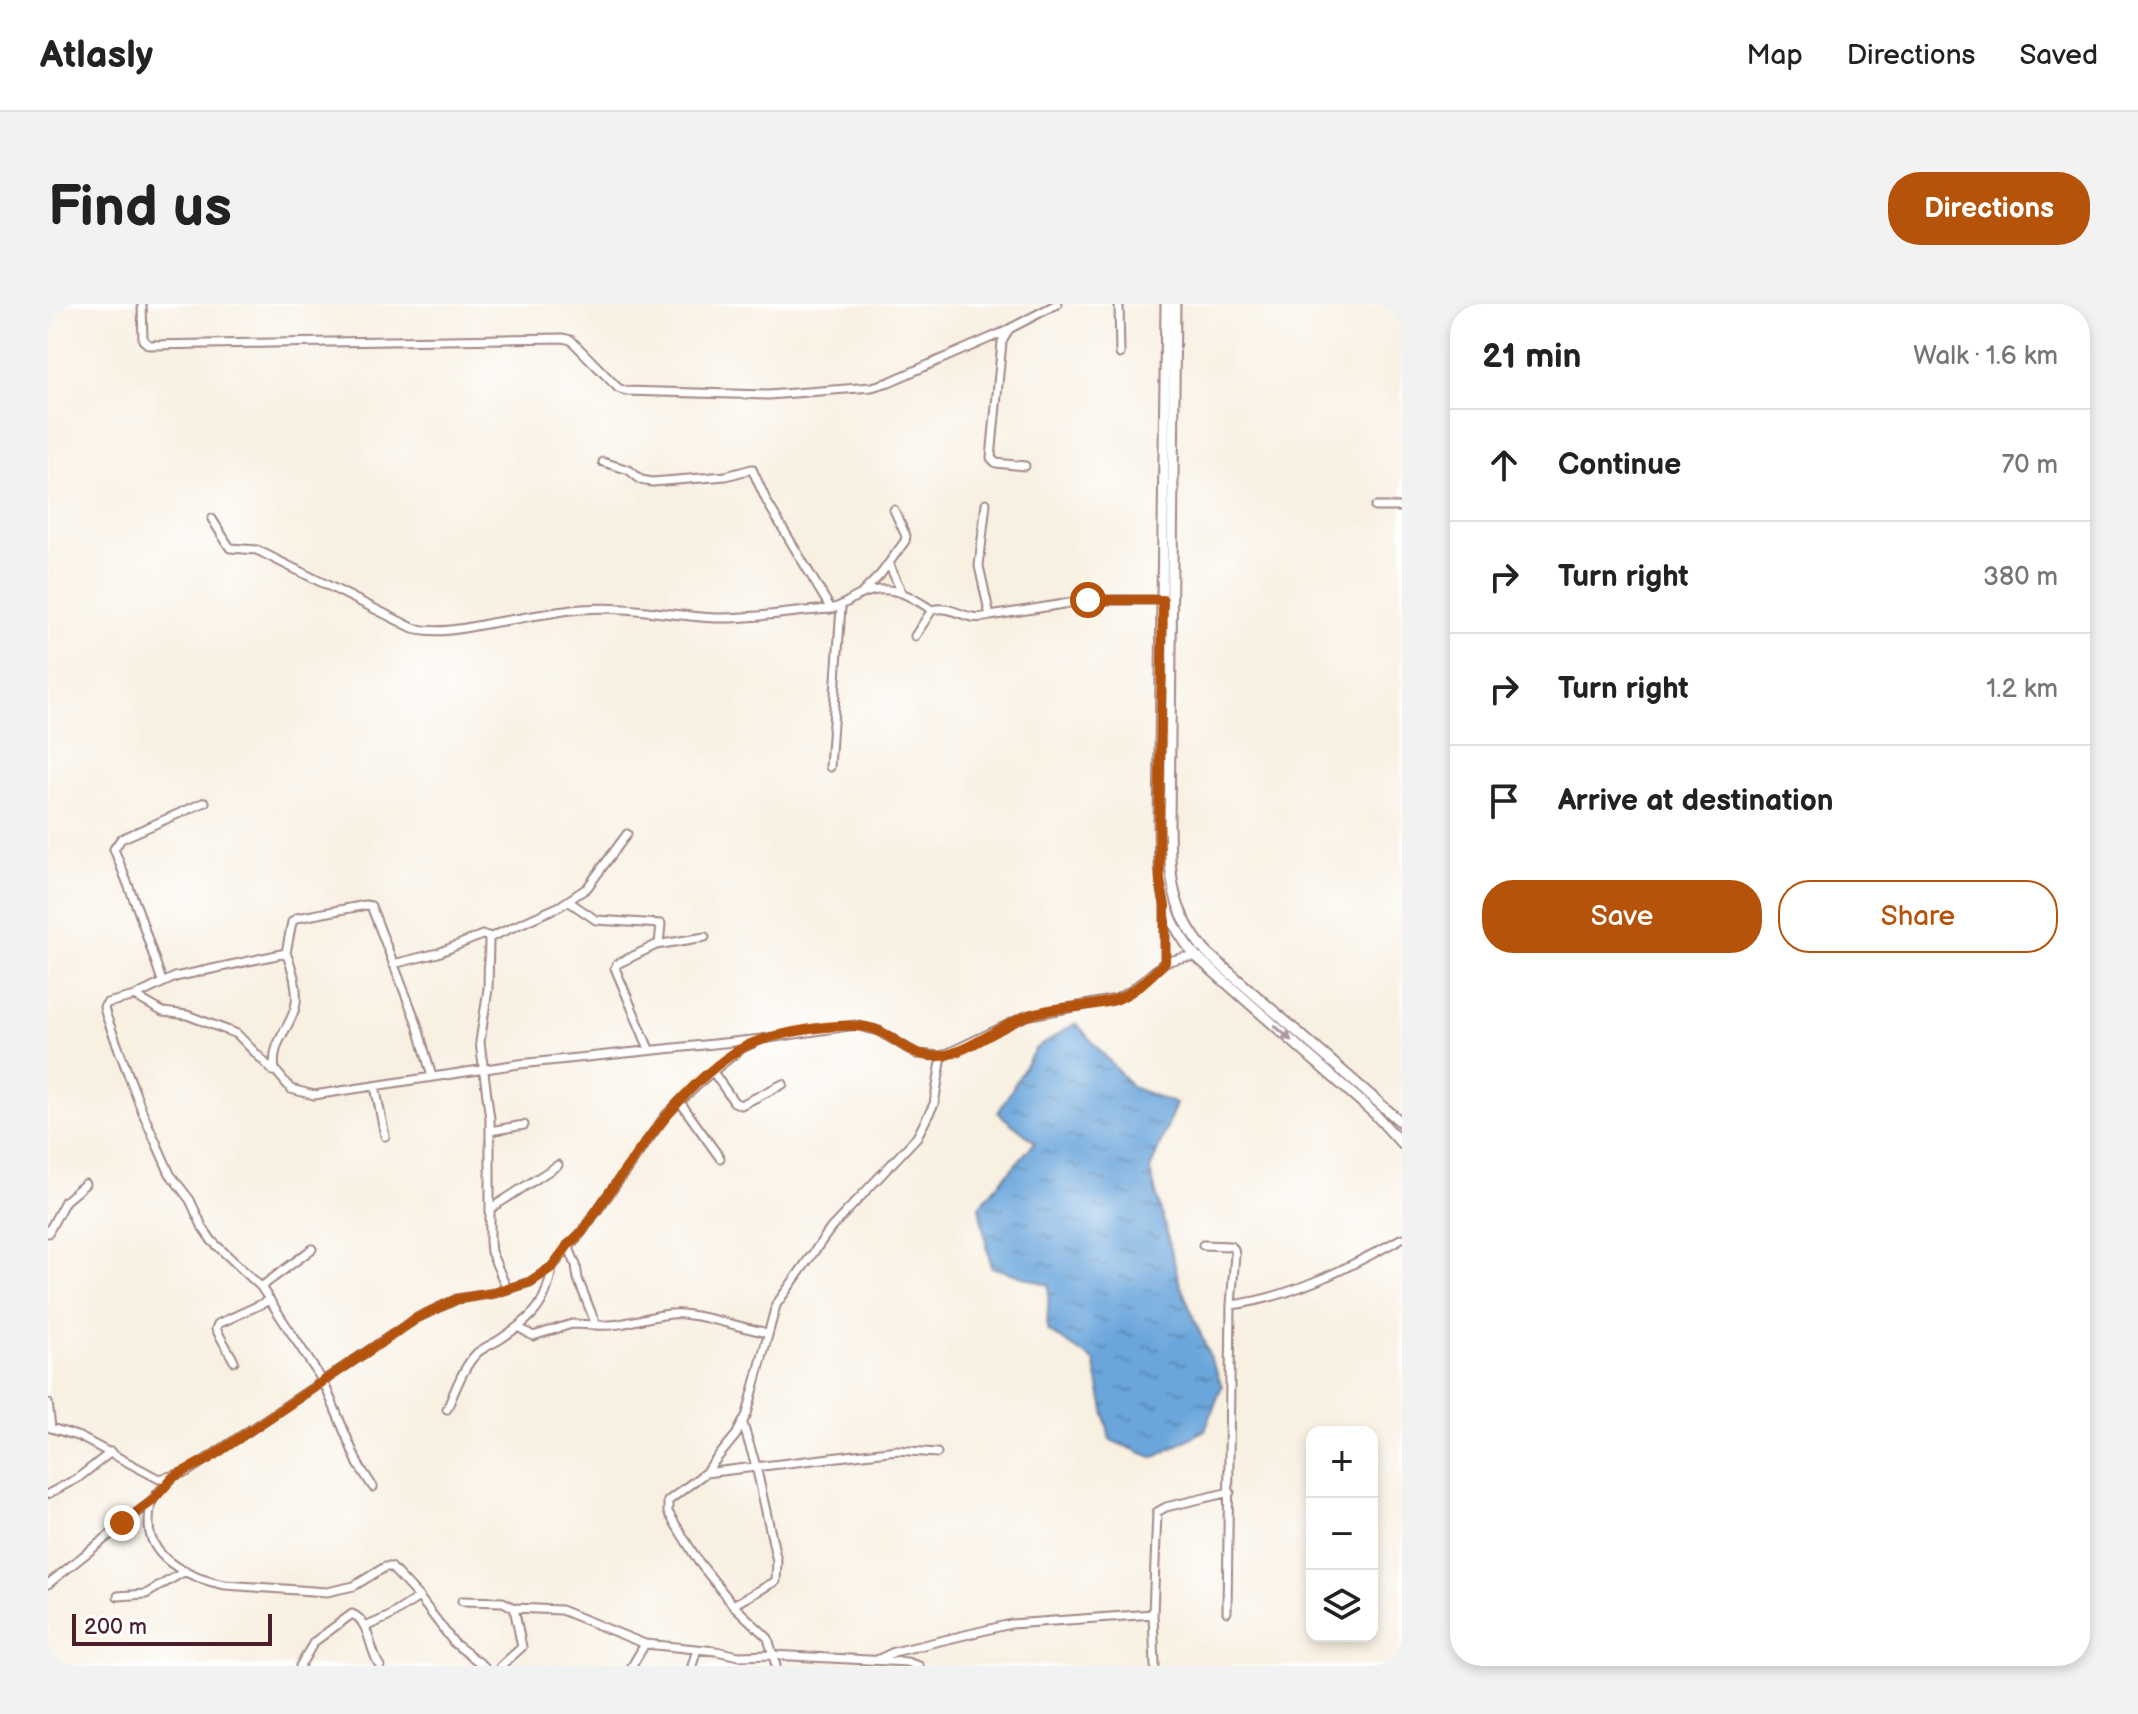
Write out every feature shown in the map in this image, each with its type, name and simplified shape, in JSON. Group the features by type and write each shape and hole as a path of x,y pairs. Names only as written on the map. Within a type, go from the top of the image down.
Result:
{"main road":[{"path":"1166,304 1168,474 1164,824 1160,880 1165,905 1177,932 1197,957 1374,1113 1402,1144"},
{"path":"1175,304 1163,600 1164,824 1174,896 1194,938 1217,962 1402,1123"}],"street":[{"path":"142,304 143,340 149,345 563,338 571,340 618,388 625,391 768,395 872,387 889,382 1006,331 1057,304"},
{"path":"1119,304 1120,354"},
{"path":"1006,331 1002,342 991,458 996,463 1025,466"},
{"path":"603,462 629,470 641,480 652,482 726,476 752,469 767,502 831,609"},
{"path":"986,503 979,566 990,616"},
{"path":"1375,507 1402,507"},
{"path":"212,519 230,548 257,550 413,628 427,632 467,629 579,609 618,607 719,618 841,607 860,595 889,564 906,536 894,510"},
{"path":"889,564 901,591"},
{"path":"860,595 889,589 901,591 932,610 943,608 976,620 1088,600 1163,600"},
{"path":"830,767 841,607"},
{"path":"915,636 932,610"},
{"path":"162,981 114,849 121,839 205,802"},
{"path":"393,964 438,953 482,935 489,938 568,901 587,888 627,834"},
{"path":"568,901 596,920 661,924 659,944"},
{"path":"281,1080 273,1060 296,1006 296,989 286,953 292,922 297,918 366,905 373,910 426,1051 432,1077"},
{"path":"1165,905 1165,962"},
{"path":"649,1049 615,968 659,944 705,937"},
{"path":"489,938 488,989 480,1029 490,1131 491,1252 507,1289"},
{"path":"286,953 193,971 162,981 135,996 107,1003 104,1007 161,1157 190,1200 212,1241 261,1287 324,1383 358,1464 373,1487"},
{"path":"135,996 163,1012 187,1015 237,1034 291,1089 314,1095 485,1069 762,1039 855,1025 879,1031 917,1054 942,1056 1026,1016 1116,999 1132,990 1165,962 1197,957"},
{"path":"48,1403 50,1428 80,1437 159,1479 173,1477 208,1459 417,1318 457,1299 530,1282 552,1267 581,1233 666,1115 742,1048 762,1039"},
{"path":"776,1666 768,1638 733,1605 698,1561 668,1512 668,1501 705,1473 736,1435 747,1414 776,1305 831,1228 917,1137 934,1104 942,1056"},
{"path":"713,1072 734,1102 741,1105 783,1084"},
{"path":"375,1086 385,1136"},
{"path":"680,1102 720,1158"},
{"path":"490,1131 524,1125"},
{"path":"490,1209 558,1165"},
{"path":"48,1233 65,1201 85,1184"},
{"path":"1231,1305 1257,1302 1284,1293 1402,1238"},
{"path":"568,1245 596,1325"},
{"path":"1203,1245 1230,1246 1234,1249 1227,1612"},
{"path":"261,1287 312,1249"},
{"path":"447,1409 476,1354 518,1327 542,1304 552,1267"},
{"path":"234,1361 218,1334 218,1324 270,1300"},
{"path":"518,1327 533,1336 572,1324 614,1327 682,1314 768,1333"},
{"path":"733,1605 776,1581 777,1577 777,1561 743,1422"},
{"path":"705,1473 907,1449 937,1453"},
{"path":"48,1494 78,1478 111,1452"},
{"path":"48,1584 151,1502 173,1477"},
{"path":"1155,1666 1153,1614 1157,1512 1166,1507 1230,1492"},
{"path":"151,1502 150,1536 162,1557 208,1582 327,1592 354,1586 385,1567 391,1567 419,1597 454,1643 484,1666"},
{"path":"118,1596 146,1594 185,1571"},
{"path":"365,1627 388,1617 419,1597"},
{"path":"462,1601 503,1602 514,1608 561,1610 636,1643 739,1656 907,1662 919,1666"},
{"path":"501,1666 522,1647 514,1608"},
{"path":"300,1666 314,1642 352,1614 358,1616 365,1627 371,1653 380,1666"},
{"path":"874,1661 894,1652 1011,1624 1153,1614"},
{"path":"632,1666 645,1644"},
{"path":"692,1666 697,1649"}],"water":[{"path":"1076,1023 1132,1087 1176,1104 1150,1170 1180,1284 1222,1386 1205,1430 1154,1458 1110,1440 1094,1361 1047,1330 1049,1285 991,1267 979,1206 1035,1142 998,1113 1035,1049"}],"route":[{"path":"122,1523 151,1502 173,1477 208,1459 417,1318 457,1299 495,1293 530,1282 552,1267 581,1233 666,1115 742,1048 762,1039 855,1025 879,1031 917,1054 942,1056 1026,1016 1050,1009 1116,999 1154,973 1165,962 1165,905 1160,880 1159,824 1163,600 1088,600"}]}
